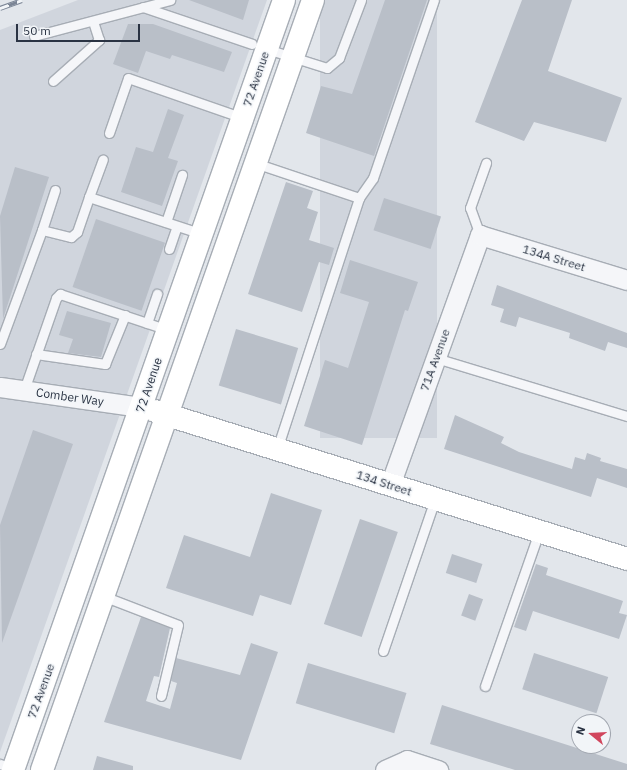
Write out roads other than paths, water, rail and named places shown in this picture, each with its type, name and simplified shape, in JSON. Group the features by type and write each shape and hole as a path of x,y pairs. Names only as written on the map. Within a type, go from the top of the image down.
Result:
{"main road":[{"name":"72 Avenue","path":"9,768 141,408 243,118 259,46 284,0"},
{"path":"42,770 313,0"},
{"name":"134 Street","path":"141,408 168,415 627,559"}],"street":[{"name":"134A Street","path":"480,235 626,278"},
{"name":"71A Avenue","path":"390,485 480,235"},
{"name":"Comber Way","path":"0,387 141,408"},
{"path":"385,770 407,760 438,770"}],"lane":[{"path":"34,36 170,0"},
{"path":"143,7 293,58 327,68 339,58 361,0"},
{"path":"277,449 359,198 373,178 434,0"},
{"path":"53,81 99,40 93,21"},
{"path":"109,133 128,78 243,118"},
{"path":"42,230 71,237 77,232 103,159"},
{"path":"255,163 359,198"},
{"path":"480,235 472,222 470,208 486,163"},
{"path":"166,222 182,175"},
{"path":"0,343 42,230 55,190"},
{"path":"89,197 202,234"},
{"path":"169,249 177,226"},
{"path":"24,390 36,354 60,294 168,330"},
{"path":"147,322 157,294"},
{"path":"36,354 105,364 125,315"},
{"path":"436,358 627,416"},
{"path":"383,651 435,499"},
{"path":"485,686 539,532"},
{"path":"103,596 178,625 161,696"}],"railway":[{"path":"0,8 22,0"}]}
